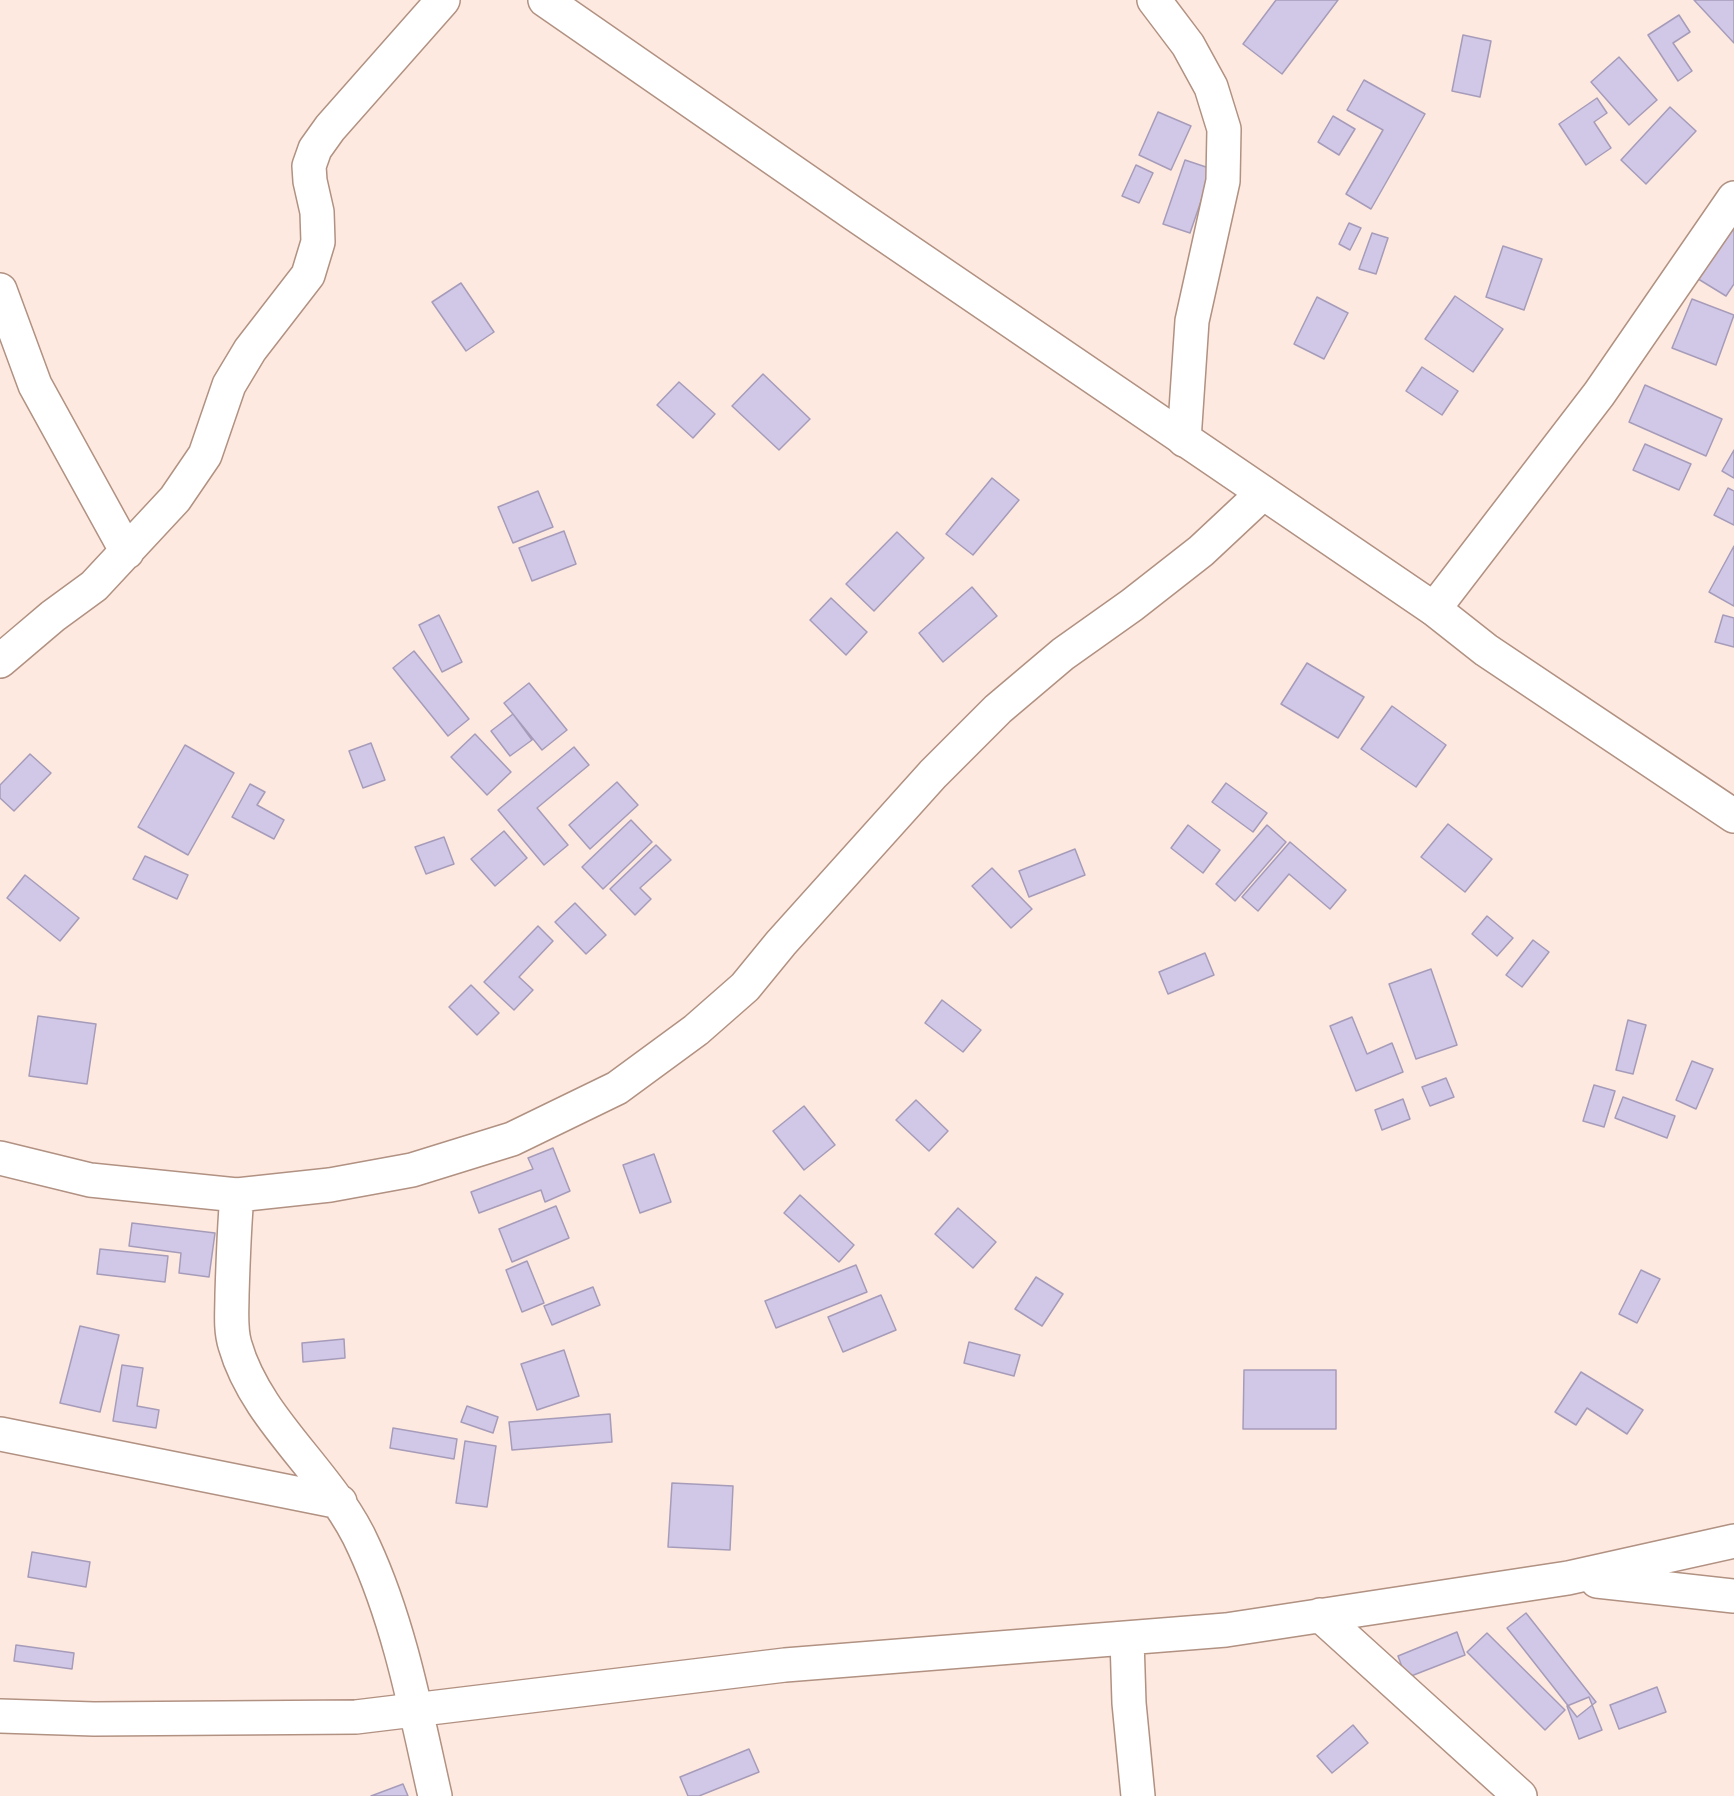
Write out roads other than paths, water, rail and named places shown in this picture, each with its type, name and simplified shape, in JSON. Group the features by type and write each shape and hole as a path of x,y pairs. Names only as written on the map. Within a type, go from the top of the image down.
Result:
{"street":[{"path":"0,661 94,585 127,552 175,499 205,455 229,385 250,350 309,275 318,242 317,212 309,166 315,149 330,128 443,0"},
{"path":"545,0 1184,440 1434,609 1486,650 1734,816"},
{"path":"1154,0 1188,45 1211,87 1224,129 1223,181 1192,321 1184,440"},
{"path":"1434,609 1599,394 1732,204"},
{"path":"0,290 34,385 127,552"},
{"path":"0,1158 90,1180 237,1195 330,1185 412,1170 512,1139 617,1088 696,1030 745,987 781,943 933,774 998,710 1063,654 1132,605 1201,551 1263,493"},
{"path":"237,1195 231,1328 234,1345 244,1370 270,1413 340,1502 364,1546 389,1609 416,1711 435,1796"},
{"path":"0,1434 340,1502"},
{"path":"0,1716 94,1719 356,1717 785,1665 1226,1630 1568,1578 1734,1541"},
{"path":"1568,1578 1734,1596"},
{"path":"1320,1615 1520,1796"},
{"path":"1127,1639 1129,1703 1138,1796"}]}
